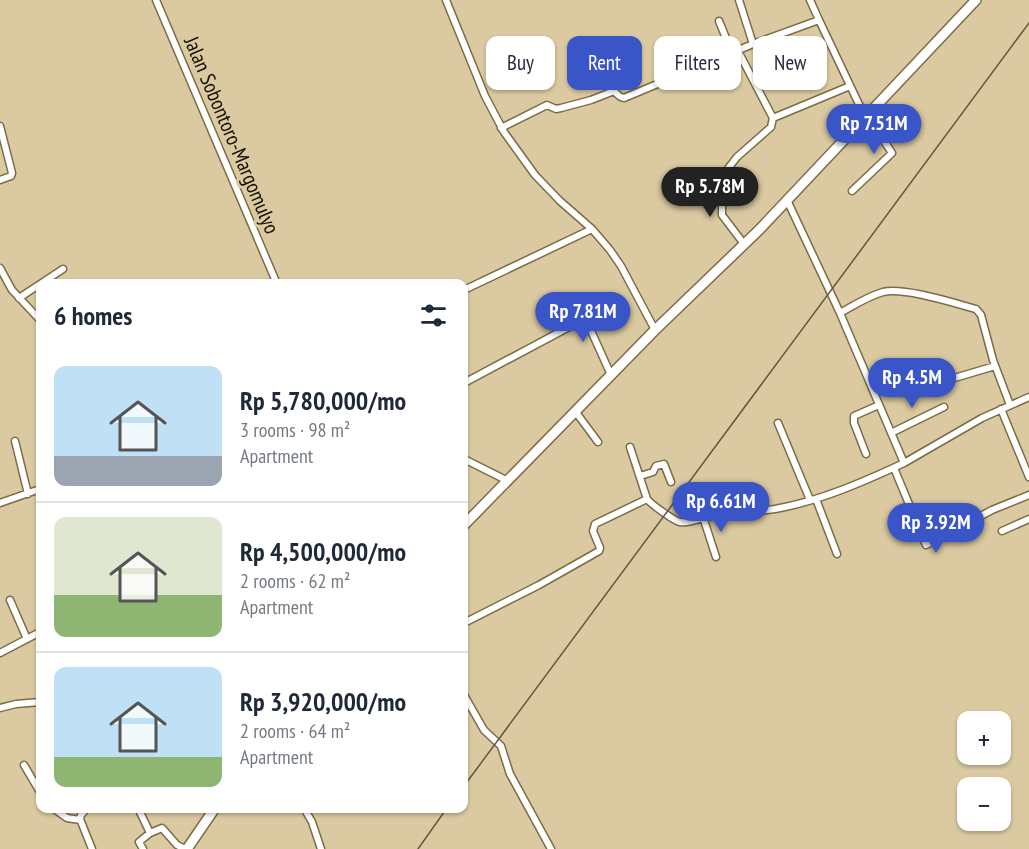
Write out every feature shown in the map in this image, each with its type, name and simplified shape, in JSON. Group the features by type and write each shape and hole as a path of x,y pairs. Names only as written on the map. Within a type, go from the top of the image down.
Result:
{"highway":[{"path":"468,521 655,330 787,200 976,0"},
{"path":"186,849 211,813"}],"street":[{"name":"Jalan Sobontoro-Margomulyo","path":"156,0 276,279"},
{"path":"446,0 485,96 501,128 535,175 592,229 616,258 655,330"},
{"path":"739,0 753,44 741,49"},
{"path":"810,0 866,116 892,153 852,191"},
{"path":"775,36 819,20"},
{"path":"719,21 727,36"},
{"path":"741,63 772,118 771,127 737,157 723,176 734,194 722,205 721,212 744,244"},
{"path":"501,128 547,105 556,109 614,92 624,98 654,86"},
{"path":"772,118 850,86"},
{"path":"0,126 12,172 10,176 0,180"},
{"path":"787,200 840,313 904,463"},
{"path":"468,288 592,229"},
{"path":"0,268 19,298 36,316"},
{"path":"48,279 63,269"},
{"path":"19,298 36,287"},
{"path":"840,313 875,295 890,291 976,309 981,315 995,366 1010,405"},
{"path":"578,302 611,375"},
{"path":"468,381 584,319"},
{"path":"951,379 995,366"},
{"path":"630,447 647,499 655,508 679,522 715,514 776,508 813,500 864,482 904,463 966,427 1029,397"},
{"path":"866,454 854,423 854,416 879,405"},
{"path":"891,433 944,407"},
{"path":"1001,409 1029,477"},
{"path":"575,411 598,442"},
{"path":"778,423 837,554"},
{"path":"15,441 28,494"},
{"path":"468,461 506,480"},
{"path":"640,476 653,472 656,466 664,464 671,482"},
{"path":"894,468 926,545 992,510 1029,495"},
{"path":"708,490 715,514"},
{"path":"0,503 36,491"},
{"path":"468,621 599,551 600,548 593,531 595,524 647,499"},
{"path":"703,517 716,557"},
{"path":"1002,531 1029,519"},
{"path":"10,600 27,639"},
{"path":"0,652 36,634"},
{"path":"0,708 36,702"},
{"path":"468,702 484,730 501,746 510,774 550,849"},
{"path":"24,765 36,785"},
{"path":"60,813 67,818 80,820"},
{"path":"83,813 80,820 92,849"},
{"path":"140,813 150,834"},
{"path":"307,813 321,849"},
{"path":"143,849 139,842 162,828 177,844 186,849"}],"railway":[{"path":"468,781 1029,23"},
{"path":"418,849 443,813"}]}
